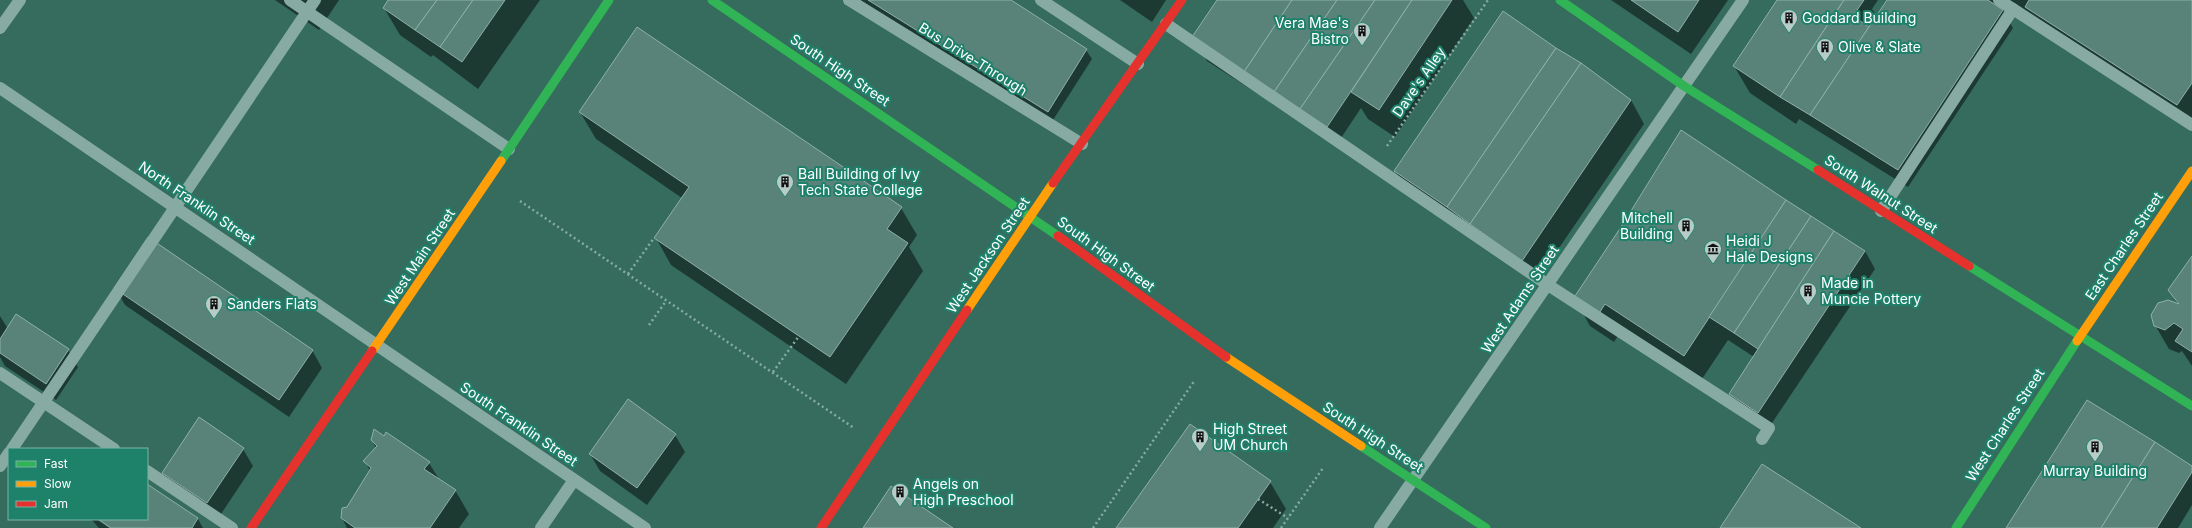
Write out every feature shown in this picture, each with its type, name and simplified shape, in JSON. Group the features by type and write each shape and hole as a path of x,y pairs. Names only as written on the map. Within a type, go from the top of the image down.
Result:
{"main road":[{"name":"West Main Street","path":"251,528 377,345 609,0"},
{"name":"South High Street","path":"712,0 1030,216 1206,344 1486,528"},
{"name":"West Jackson Street","path":"821,528 1030,216 1182,0"},
{"name":"South Walnut Street","path":"1560,0 1684,86 2079,337 2192,406"},
{"name":"East Charles Street","path":"2079,337 2192,171"},
{"name":"West Charles Street","path":"1956,528 2079,337"}],"street":[{"path":"0,28 20,0"},
{"path":"290,0 509,149"},
{"path":"13,448 177,207 315,0"},
{"name":"Bus Drive-Through","path":"849,0 1082,144"},
{"path":"1041,0 1138,64"},
{"name":"West Adams Street","path":"1380,528 1743,0"},
{"path":"1999,0 2192,125"},
{"path":"1881,211 2012,9"},
{"path":"1166,24 1548,285 1769,428 1762,439"},
{"name":"North Franklin Street","path":"0,88 177,207 377,345"},
{"name":"South Franklin Street","path":"377,345 645,528"},
{"path":"0,373 113,448"},
{"path":"0,466 8,454"},
{"path":"148,472 232,528"},
{"path":"541,528 574,480"}],"path":[{"name":"Dave's Alley","path":"1372,166 1488,0"},
{"path":"520,201 854,428"},
{"path":"628,274 654,238"},
{"path":"649,325 666,300"},
{"path":"773,372 799,336"},
{"path":"1093,528 1195,380"},
{"path":"1281,528 1323,468"},
{"path":"1258,499 1288,518"}],"building":[{"path":"388,0 437,0 415,30 383,8"},
{"path":"437,0 473,0 440,47 415,30"},
{"path":"473,0 505,0 462,62 440,47"},
{"path":"868,0 1011,0 1087,49 1048,112"},
{"path":"1217,0 1292,0 1244,72 1192,37"},
{"path":"1292,0 1337,0 1274,92 1244,72"},
{"path":"1337,0 1375,0 1300,109 1274,92"},
{"name":"Vera Mae's Bistro","path":"1375,0 1412,0 1327,127 1300,109"},
{"path":"1412,0 1452,0 1379,110 1351,92"},
{"path":"1631,0 1699,0 1678,32"},
{"name":"Goddard Building","path":"1777,0 1844,0 1780,97 1733,66"},
{"name":"Olive & Slate","path":"1844,0 1864,0 1853,16 1869,27 1810,115 1780,97"},
{"path":"1887,0 1988,0 2003,10 1898,170 1810,115"},
{"path":"2029,0 2192,0 2192,83 2177,105 2025,7"},
{"path":"1503,11 1556,48 1447,207 1394,171"},
{"name":"Ball Building of Ivy Tech State College","path":"637,27 902,207 887,229 908,243 830,357 654,238 689,187 579,112"},
{"path":"1556,48 1581,63 1470,224 1447,207"},
{"path":"1581,63 1631,100 1522,261 1470,224"},
{"name":"Mitchell Building","path":"1681,130 1786,200 1684,356 1605,304 1598,315 1573,299 1621,227"},
{"path":"1786,200 1811,216 1734,333 1709,317"},
{"path":"1811,216 1834,231 1758,349 1734,333"},
{"name":"Made in Muncie Pottery","path":"1834,231 1865,251 1758,413 1729,394"},
{"name":"Sanders Flats","path":"148,237 313,350 279,400 114,288"},
{"path":"2192,256 2192,352 2175,341 2183,329 2174,323 2165,330 2154,326 2151,315 2158,303 2168,300 2179,304 2168,290"},
{"path":"16,314 69,349 46,384 0,353 0,339"},
{"path":"628,399 676,434 637,488 589,454"},
{"name":"Murray Building","path":"2087,400 2155,442 2101,528 2006,528"},
{"path":"199,417 244,448 207,503 162,473"},
{"name":"High Street UM Church","path":"1190,424 1271,481 1238,528 1116,528"},
{"path":"374,429 384,436 386,432 430,462 424,469 456,490 430,528 355,528 341,518 342,508 347,507 371,468 363,461 377,446 371,440"},
{"path":"2155,442 2192,466 2192,472 2157,528 2101,528"},
{"path":"1762,464 1824,504 1861,528 1720,528"},
{"path":"148,485 198,518 192,528 111,528 99,520 148,520"},
{"name":"Angels on High Preschool","path":"891,486 953,528 863,528"}],"traffic: fast":[{"path":"501,161 609,0"},
{"path":"712,0 1058,236"},
{"path":"1560,0 1684,86 1818,170"},
{"path":"1969,266 2192,406"},
{"path":"1956,528 2077,341"},
{"path":"1361,446 1486,528"}],"traffic: slow":[{"path":"372,351 501,161"},
{"path":"2077,341 2192,171"},
{"path":"967,310 1053,183"},
{"path":"1226,357 1361,446"}],"traffic: jam":[{"path":"1053,183 1182,0"},
{"path":"1818,170 1969,266"},
{"path":"1058,236 1226,357"},
{"path":"821,528 967,310"},
{"path":"251,528 372,351"}],"place":[{"name":"Goddard Building","path":"1789,33"},
{"name":"Vera Mae's Bistro","path":"1362,46"},
{"name":"Olive & Slate","path":"1825,62"},
{"name":"Ball Building of Ivy Tech State College","path":"785,197"},
{"name":"Mitchell Building","path":"1686,241"},
{"name":"Heidi J Hale Designs","path":"1713,264"},
{"name":"Made in Muncie Pottery","path":"1808,306"},
{"name":"Sanders Flats","path":"214,319"},
{"name":"High Street UM Church","path":"1200,452"},
{"name":"Murray Building","path":"2095,462"},
{"name":"Angels on High Preschool","path":"900,507"}]}
